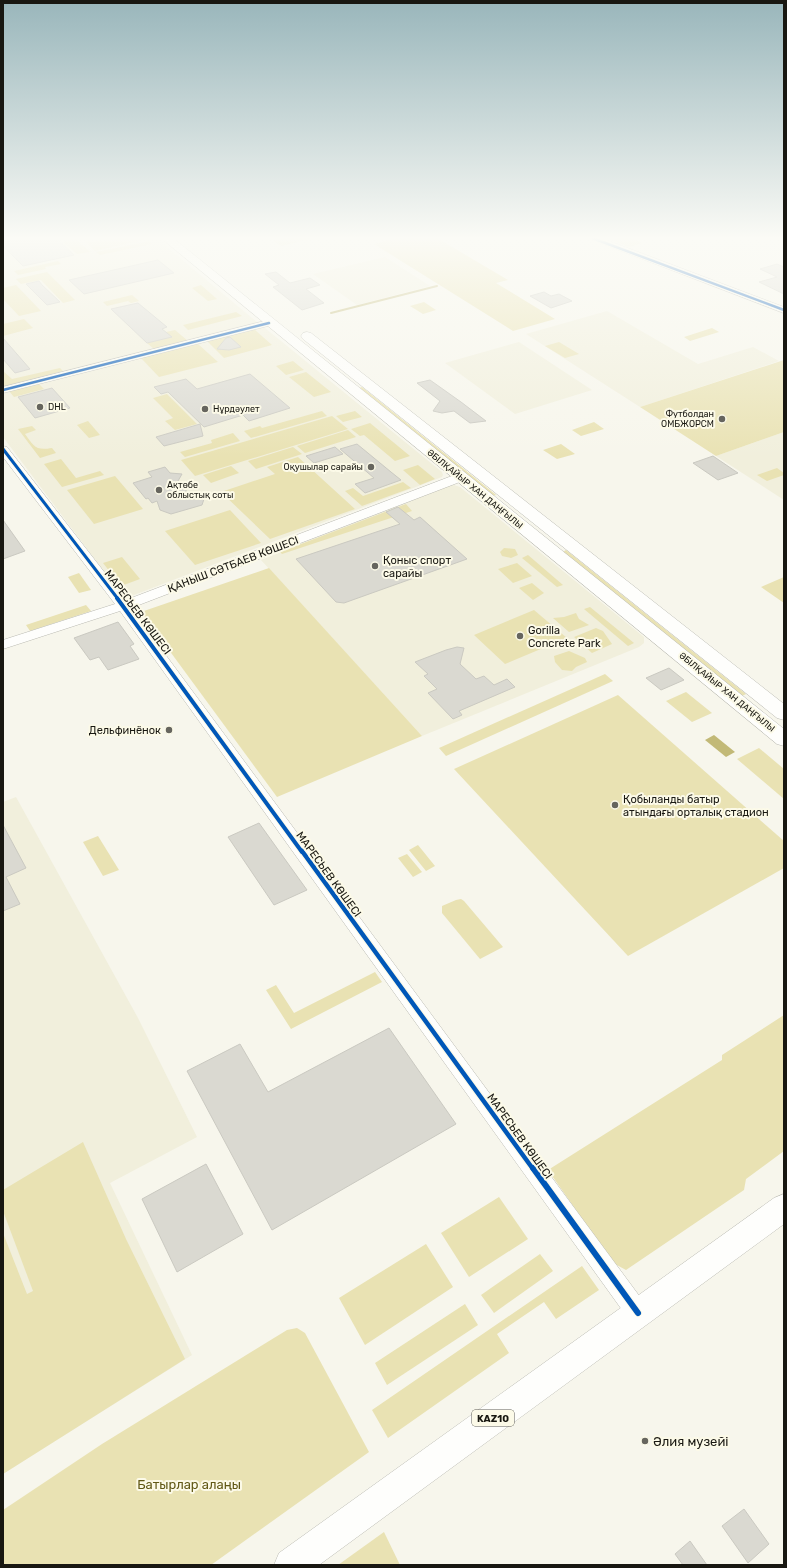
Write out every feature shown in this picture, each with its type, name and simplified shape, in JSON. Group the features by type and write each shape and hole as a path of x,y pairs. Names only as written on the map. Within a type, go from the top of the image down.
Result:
{"main road":[{"name":"ӘБІЛҚАЙЫР ХАН ДАҢҒЫЛЫ","path":"255,311 784,739"},
{"name":"ӘБІЛҚАЙЫР ХАН ДАҢҒЫЛЫ","path":"293,325 784,714"},
{"path":"345,384 362,379"},
{"path":"547,546 565,539"},
{"name":"KAZ10","path":"291,1565 784,1206"}],"street":[{"path":"3,390 269,323"},
{"name":"МАРЕСЬЕВ КӨШЕСІ","path":"3,448 122,606 638,1313"},
{"name":"ҚАНЫШ СӘТБАЕВ КӨШЕСІ","path":"3,645 122,606 461,477"}],"shaded area":[{"path":"3,311 244,311 258,323 3,387"},
{"path":"607,311 698,364 753,347 779,361 640,407 526,334"},
{"path":"259,327 265,328 442,472 442,477 134,595 126,596 121,594 3,437 3,393"},
{"path":"519,342 592,390 515,414 445,363"},
{"path":"784,432 784,500 716,456"},
{"path":"454,485 460,487 644,637 644,643 639,647 422,736 261,560 446,486"},
{"path":"714,735 735,752 726,757 705,740"},
{"path":"16,797 138,1018 197,1137 110,1183 192,1355 3,1474 3,802"}],"green space":[{"path":"14,311 40,311 19,316"},
{"path":"418,311 432,311 423,314"},
{"path":"481,311 542,311 555,319 513,331"},
{"path":"236,312 242,316 188,330 183,325"},
{"path":"24,319 33,328 3,336 3,324"},
{"path":"712,328 719,332 690,341 684,337"},
{"path":"254,329 272,345 224,358 207,341"},
{"path":"175,330 188,341 155,350 147,343 171,337 166,332"},
{"path":"559,342 579,354 565,358 545,346"},
{"path":"198,344 218,362 159,377 141,358"},
{"name":"Футболдан ОМБЖОРСМ","path":"784,360 784,432 716,456 640,407"},
{"path":"293,361 304,370 286,375 276,366"},
{"path":"60,368 63,371 3,387 3,371 12,379"},
{"path":"306,372 331,392 314,397 289,377"},
{"path":"39,384 44,389 14,397 9,391"},
{"path":"362,387 496,495 493,496 359,388"},
{"path":"167,394 197,424 175,430 165,421 173,418 153,398"},
{"path":"322,411 327,416 251,438 244,431 260,426 262,428"},
{"path":"355,411 362,417 343,422 336,416"},
{"path":"332,416 348,429 195,476 181,460"},
{"path":"88,421 100,435 89,438 77,425"},
{"path":"594,422 604,429 581,436 572,430"},
{"path":"370,423 410,456 395,461 364,435 360,436 351,429"},
{"path":"32,426 36,430 25,434 33,444 42,449 52,448 56,453 40,458 18,429"},
{"path":"348,430 356,437 305,453 297,446"},
{"path":"233,433 240,441 185,457 180,452 212,443 211,440"},
{"path":"561,444 575,454 557,459 543,450"},
{"path":"293,447 302,454 256,469 248,461"},
{"path":"298,457 355,509 270,539 221,492 275,474 267,467"},
{"path":"61,459 76,478 100,471 104,475 62,487 44,464"},
{"path":"418,465 435,479 420,485 403,470"},
{"path":"231,466 239,473 211,483 203,475"},
{"path":"777,468 784,473 784,475 767,481 757,475"},
{"path":"115,476 143,509 94,524 67,490"},
{"path":"403,482 411,488 362,506 345,491 353,488 363,496"},
{"path":"406,504 412,511 282,554 280,552"},
{"path":"230,510 261,543 195,565 165,531"},
{"path":"504,548 515,549 518,555 511,558 502,556 500,552"},
{"path":"566,550 746,694 742,696 563,552"},
{"path":"528,555 563,585 557,587 522,558"},
{"path":"122,557 140,579 121,586 103,563"},
{"path":"517,563 532,576 513,583 498,569"},
{"path":"269,568 422,736 277,797 141,612"},
{"path":"79,573 91,590 79,593 68,577"},
{"path":"784,577 784,603 761,587"},
{"path":"532,583 544,593 533,600 519,588"},
{"path":"86,605 91,611 30,631 26,625"},
{"path":"590,607 634,643 628,646 584,609"},
{"name":"Gorilla Concrete Park","path":"534,610 567,638 505,664 474,635"},
{"path":"576,613 579,619 589,625 569,632 553,618 564,617"},
{"path":"596,628 603,631 612,644 592,653 574,637"},
{"path":"569,651 585,658 587,662 576,667 572,671 562,670 555,662 554,656"},
{"path":"605,674 613,681 446,756 439,748"},
{"path":"686,692 712,713 692,722 666,701"},
{"name":"Қобыланды батыр атындағы орталық стадион","path":"618,695 784,841 784,868 628,956 454,769"},
{"path":"759,748 784,769 784,799 737,759"},
{"path":"98,836 119,870 103,876 83,842"},
{"path":"418,845 435,866 426,871 409,850"},
{"path":"407,854 422,872 413,877 398,858"},
{"path":"461,899 503,947 480,959 442,913 442,906"},
{"path":"375,972 382,982 291,1029 266,990 276,985 294,1013"},
{"path":"784,1015 784,1151 746,1179 744,1190 626,1270 613,1263 548,1170 722,1060 722,1055"},
{"path":"83,1142 126,1239 185,1359 3,1474 3,1233 27,1294 33,1291 3,1211 3,1190"},
{"path":"499,1197 528,1239 469,1277 441,1233"},
{"path":"426,1244 453,1287 365,1345 339,1298"},
{"path":"540,1254 553,1271 494,1313 481,1295"},
{"path":"582,1266 599,1290 556,1319 544,1302 497,1334 509,1353 388,1438 372,1410"},
{"path":"465,1304 478,1325 387,1385 375,1363"},
{"name":"Батырлар алаңы","path":"297,1328 305,1333 369,1452 211,1565 3,1565 3,1510 102,1444 287,1330"},
{"path":"384,1532 400,1565 338,1565"}],"building":[{"path":"113,311 148,311 167,327 162,329 172,337 147,343"},
{"path":"230,337 241,347 229,350 217,349 226,338"},
{"path":"3,338 30,369 15,373 3,359"},
{"name":"Нұрдәулет","path":"250,374 290,408 249,421 243,415 204,427 168,392 161,394 154,387 186,379 197,389"},
{"path":"430,380 486,421 470,423 454,411 442,413 433,411 440,401 417,383"},
{"path":"52,388 70,408 35,418 18,397"},
{"path":"200,424 203,436 164,446 156,437"},
{"name":"Оқушылар сарайы","path":"357,444 401,480 365,493 355,484 374,478 340,449"},
{"path":"335,447 343,454 314,463 306,456"},
{"path":"713,456 738,473 718,480 693,463"},
{"name":"Ақтөбе облыстық соты","path":"165,467 170,473 182,474 178,481 189,494 205,496 202,505 171,514 160,510 157,501 152,503 148,498 146,499 133,483 152,477 148,472"},
{"name":"Қоныс спорт сарайы","path":"398,507 414,520 420,517 467,559 344,603 336,602 296,559 400,524 386,512"},
{"path":"3,520 25,551 3,559"},
{"path":"118,622 134,644 130,646 139,659 108,670 99,657 90,660 74,638"},
{"path":"457,647 464,648 460,664 476,679 484,676 494,685 507,679 515,687 459,711 462,715 453,719 428,693 437,689 424,676 428,674 415,662"},
{"path":"669,668 684,680 661,690 646,678"},
{"path":"259,823 307,890 274,905 228,837"},
{"path":"3,825 26,868 6,877 20,904 3,911"},
{"path":"389,1028 456,1124 272,1230 187,1071 240,1044 268,1092"},
{"path":"206,1164 243,1234 177,1272 142,1199"},
{"path":"744,1509 769,1544 748,1563 722,1526"},
{"path":"690,1541 707,1565 683,1565 675,1554"}],"waterway":[{"path":"331,313 338,311"}],"cycle path":[{"path":"3,390 269,323"},
{"path":"3,449 129,614 638,1313"}],"place":[{"name":"DHL","path":"40,407"},
{"name":"Нұрдәулет","path":"205,409"},
{"name":"Футболдан ОМБЖОРСМ","path":"722,419"},
{"name":"Оқушылар сарайы","path":"371,467"},
{"name":"Ақтөбе облыстық соты","path":"159,490"},
{"name":"Қоныс спорт сарайы","path":"375,566"},
{"name":"Gorilla Concrete Park","path":"520,636"},
{"name":"Дельфинёнок","path":"169,730"},
{"name":"Қобыланды батыр атындағы орталық стадион","path":"615,805"},
{"name":"Әлия музейі","path":"645,1441"}]}
